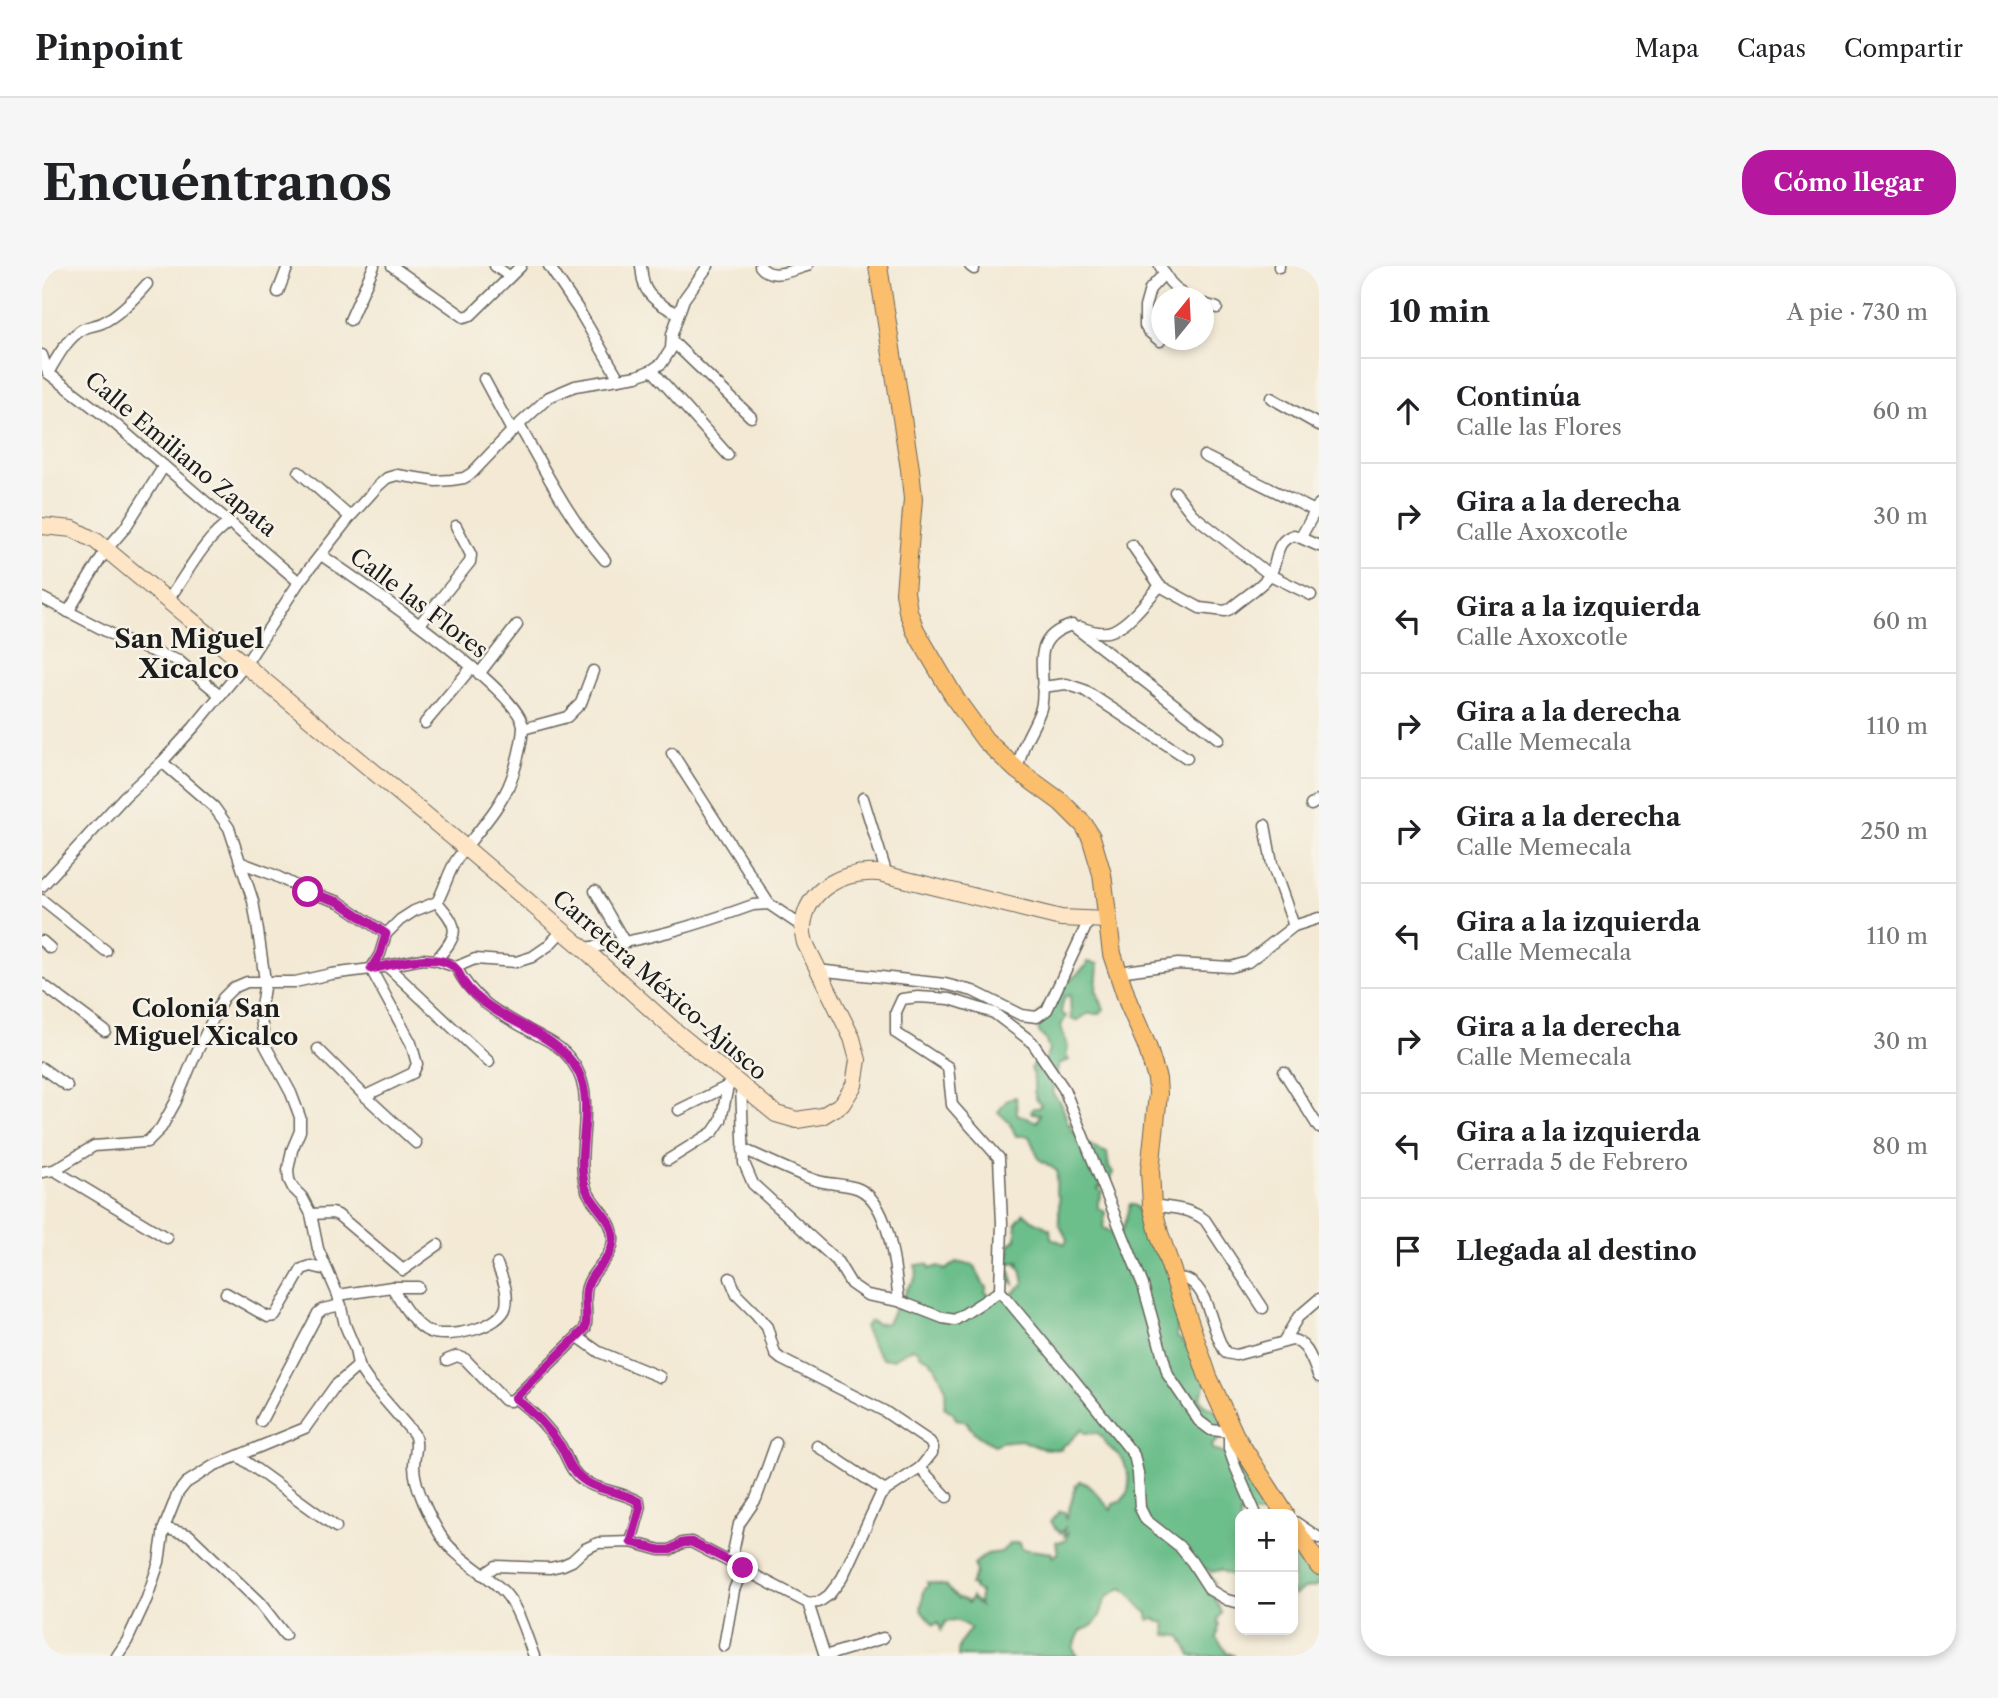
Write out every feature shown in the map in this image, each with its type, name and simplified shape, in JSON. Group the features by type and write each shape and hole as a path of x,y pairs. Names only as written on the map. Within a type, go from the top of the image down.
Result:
{"main road":[{"path":"876,268 913,499 905,571 908,611 927,653 985,740 1017,770 1061,802 1084,825 1097,854 1105,892 1098,920 1157,1079 1158,1094 1150,1171 1152,1205 1159,1233 1208,1377 1241,1446 1282,1509"},
{"name":"Carretera México-Ajusco","path":"42,526 73,530 96,541 466,848 735,1084 776,1114 797,1120 822,1116 842,1104 854,1085 858,1060 852,1038 805,943 803,927"},
{"path":"803,927 811,902 825,886 853,873 871,872 1060,918 1098,920"},
{"path":"1298,1531 1319,1566"}],"street":[{"path":"278,292 288,266"},
{"path":"350,320 374,266"},
{"path":"392,266 464,317 471,315 521,266"},
{"path":"495,266 509,276"},
{"path":"548,266 578,309 619,379"},
{"path":"641,266 648,293 667,309 678,313"},
{"path":"42,886 125,796 162,762 194,727 245,665 299,582 351,517 387,478 408,475 436,481 464,478 549,397 575,386 637,376 652,370 662,363 671,349 678,313 706,266"},
{"path":"760,266 771,275 807,266"},
{"path":"1151,287 1162,270 1175,287"},
{"path":"48,373 65,346 79,331 101,323 131,303 147,284"},
{"path":"1151,287 1145,307 1145,326 1151,333"},
{"path":"672,341 751,417"},
{"name":"Calle Emiliano Zapata","path":"42,355 48,373 114,423 299,582"},
{"path":"652,370 728,455"},
{"path":"484,379 564,504 605,560"},
{"path":"1271,398 1319,425"},
{"path":"1203,456 1317,508 1301,537"},
{"path":"68,612 106,550 125,528 164,466"},
{"path":"299,472 351,517"},
{"path":"1175,492 1192,514 1270,575 1311,594"},
{"path":"168,600 190,564 218,530 230,522"},
{"path":"420,624 470,562 471,555 456,526"},
{"path":"1132,545 1160,586 1200,608 1225,611 1270,575 1284,539 1294,535 1319,546"},
{"name":"Calle las Flores","path":"321,555 420,624 476,670 521,716 523,729"},
{"path":"1017,770 1042,704 1040,668 1045,644 1051,635 1072,625 1095,632 1112,631 1134,614 1160,586"},
{"path":"43,600 127,642 179,661 220,695"},
{"path":"425,723 517,625"},
{"path":"1072,625 1219,739"},
{"path":"371,969 380,954 386,934 414,911 437,902 450,871 511,781 523,729 567,717 581,704 593,671"},
{"path":"1042,687 1066,684 1084,690 1186,758"},
{"path":"672,753 769,904 803,927"},
{"path":"162,762 214,807 229,828 242,863 253,901 265,981 260,1013 265,1045 300,1117 300,1130 288,1170 289,1180 311,1214 318,1249 339,1300 358,1366 417,1440 414,1466 417,1484 431,1518 443,1538 460,1558 507,1595 534,1656"},
{"path":"863,798 887,874"},
{"path":"1265,825 1272,864 1294,926"},
{"path":"242,863 308,892 339,902 386,934"},
{"path":"595,891 625,943"},
{"path":"42,900 106,951"},
{"path":"436,960 455,934 449,916 437,902"},
{"path":"583,948 658,936 753,905 769,904"},
{"path":"1118,972 1178,964 1231,967 1248,962 1294,926 1319,918"},
{"path":"817,970 944,984 973,991 1021,1015 1037,1017 1046,1010 1098,920"},
{"path":"456,968 475,959 516,962 532,957 548,946 562,931"},
{"path":"48,1171 94,1146 147,1142 161,1129 223,999 233,988 247,982 295,982 422,959 436,960 456,968 465,985 480,999 564,1052 578,1071 584,1092 586,1120 583,1146 584,1184 589,1196 605,1215 611,1227 613,1241 607,1258 594,1272 587,1286 585,1329 515,1398 504,1400 465,1359 457,1356 447,1360"},
{"path":"387,966 489,1062"},
{"path":"365,1096 413,1073 417,1064 411,1043 371,969"},
{"path":"42,984 105,1031"},
{"path":"1229,1432 1211,1430 1199,1421 1168,1375 1143,1285 1064,1089 1032,1042 994,1013 950,999 902,999 896,1012 896,1032 948,1067 952,1105 999,1158 1002,1223 1000,1291 1134,1455 1140,1508 1146,1520 1179,1546 1210,1590 1235,1602"},
{"path":"318,1049 416,1143"},
{"path":"42,1068 66,1086"},
{"path":"1283,1072 1319,1128"},
{"path":"679,1110 735,1084"},
{"path":"735,1084 744,1163 753,1184 836,1261 851,1284 867,1295 899,1301 943,1318 956,1320 1000,1291"},
{"path":"668,1160 713,1132 721,1120 735,1084"},
{"path":"743,1149 814,1180 859,1189 874,1201 884,1217 899,1301"},
{"path":"48,1171 167,1238"},
{"path":"1152,1205 1188,1211 1205,1220 1263,1308"},
{"path":"311,1214 338,1215 403,1270 438,1245"},
{"path":"392,1287 405,1310 423,1328 432,1333 467,1333 499,1319 505,1308 507,1292 496,1264"},
{"path":"226,1293 268,1317 275,1316 302,1269 311,1266 327,1270"},
{"path":"483,1575 496,1566 550,1568 572,1561 585,1549 598,1543 631,1542 670,1550 682,1543 691,1542 808,1603 819,1602 830,1595 842,1578 880,1496 920,1468 933,1448 930,1441 884,1411 775,1354 767,1327 737,1295 730,1278"},
{"path":"1173,1278 1194,1284 1202,1295 1218,1343 1226,1353 1236,1354 1292,1340 1299,1341 1304,1345 1319,1377"},
{"path":"261,1421 318,1312 339,1300 392,1287 418,1287"},
{"path":"1283,1342 1298,1317 1319,1299"},
{"path":"578,1337 600,1352 660,1377"},
{"path":"117,1656 147,1598 159,1562 164,1528 178,1493 186,1483 214,1466 305,1427 335,1387 358,1366"},
{"path":"515,1398 549,1430 562,1447 572,1470 583,1480 639,1502 640,1510 631,1542"},
{"path":"1225,1412 1229,1449 1254,1509"},
{"path":"731,1562 739,1524 757,1499 776,1443"},
{"path":"817,1446 885,1491"},
{"path":"238,1456 336,1527"},
{"path":"920,1468 947,1497"},
{"path":"1298,1526 1319,1538"},
{"path":"164,1528 189,1535 260,1603 285,1635"},
{"path":"723,1646 734,1590 743,1568"},
{"path":"808,1603 825,1656 883,1638"}],"green space":[{"path":"1087,962 1098,964 1096,990 1104,1009 1099,1014 1087,1014 1077,1021 1071,1019 1070,995 1064,997 1061,1013 1066,1016 1061,1026 1069,1060 1059,1064 1052,1093 1062,1105 1071,1130 1087,1143 1107,1153 1109,1168 1113,1172 1108,1189 1100,1186 1098,1189 1102,1192 1098,1208 1105,1212 1103,1228 1116,1234 1122,1231 1130,1204 1136,1206 1153,1238 1154,1248 1158,1249 1176,1281 1190,1289 1188,1295 1179,1302 1177,1337 1191,1351 1206,1383 1200,1399 1206,1406 1214,1409 1225,1427 1222,1437 1212,1445 1213,1449 1231,1458 1233,1451 1237,1455 1261,1489 1265,1507 1270,1509 1235,1509 1235,1577 1220,1570 1212,1572 1204,1568 1201,1572 1210,1575 1215,1584 1212,1586 1215,1599 1222,1613 1218,1619 1216,1638 1228,1653 1235,1656 1191,1656 1181,1636 1166,1635 1165,1623 1155,1618 1148,1620 1148,1613 1122,1588 1108,1596 1095,1623 1080,1632 1073,1648 1077,1656 958,1656 961,1641 971,1629 954,1621 945,1622 941,1630 938,1622 934,1625 921,1610 927,1582 946,1586 957,1598 968,1603 972,1597 980,1606 981,1593 970,1585 976,1573 974,1564 987,1554 1001,1552 1011,1543 1020,1543 1022,1549 1052,1553 1052,1557 1058,1554 1056,1542 1065,1541 1069,1532 1064,1536 1065,1528 1061,1533 1051,1521 1060,1511 1065,1512 1066,1520 1076,1485 1080,1481 1093,1490 1111,1510 1113,1504 1120,1501 1128,1491 1124,1464 1098,1433 1084,1433 1082,1429 1062,1446 1061,1450 1040,1448 1021,1440 995,1445 979,1436 967,1422 956,1419 953,1413 944,1407 946,1389 931,1360 913,1348 893,1359 883,1359 864,1327 870,1321 887,1323 914,1281 917,1272 915,1265 929,1265 929,1269 938,1266 945,1270 956,1262 975,1266 987,1287 985,1292 993,1297 1003,1298 1004,1293 1012,1294 1024,1283 1021,1269 1017,1266 1019,1262 1008,1266 1014,1284 1004,1273 1001,1258 1009,1255 1009,1245 1016,1239 1016,1223 1024,1213 1050,1229 1051,1238 1065,1244 1067,1239 1059,1224 1057,1171 1039,1159 1029,1136 1016,1136 1010,1123 998,1112 1008,1099 1016,1097 1017,1114 1037,1122 1040,1114 1031,1113 1033,1108 1041,1105 1035,1096 1031,1069 1036,1061 1044,1063 1049,1050 1039,1032 1038,1025 1043,1022 1036,1017 1052,997 1086,966"},
{"path":"1298,1551 1307,1554 1319,1575 1318,1586 1298,1592"}],"district":[{"name":"San Miguel Xicalco","path":"189,654"},
{"name":"Colonia San Miguel Xicalco","path":"206,1023"}],"route":[{"path":"308,892 339,902 386,934 380,954 371,969 422,959 436,960 456,968 465,985 480,999 499,1013 548,1040 564,1052 578,1071 584,1092 586,1120 583,1146 584,1184 589,1196 605,1215 611,1227 613,1241 607,1258 594,1272 587,1286 585,1329 515,1398 549,1430 562,1447 572,1470 583,1480 639,1502 640,1510 631,1542 660,1550 670,1550 682,1543 691,1542 743,1568"}]}
